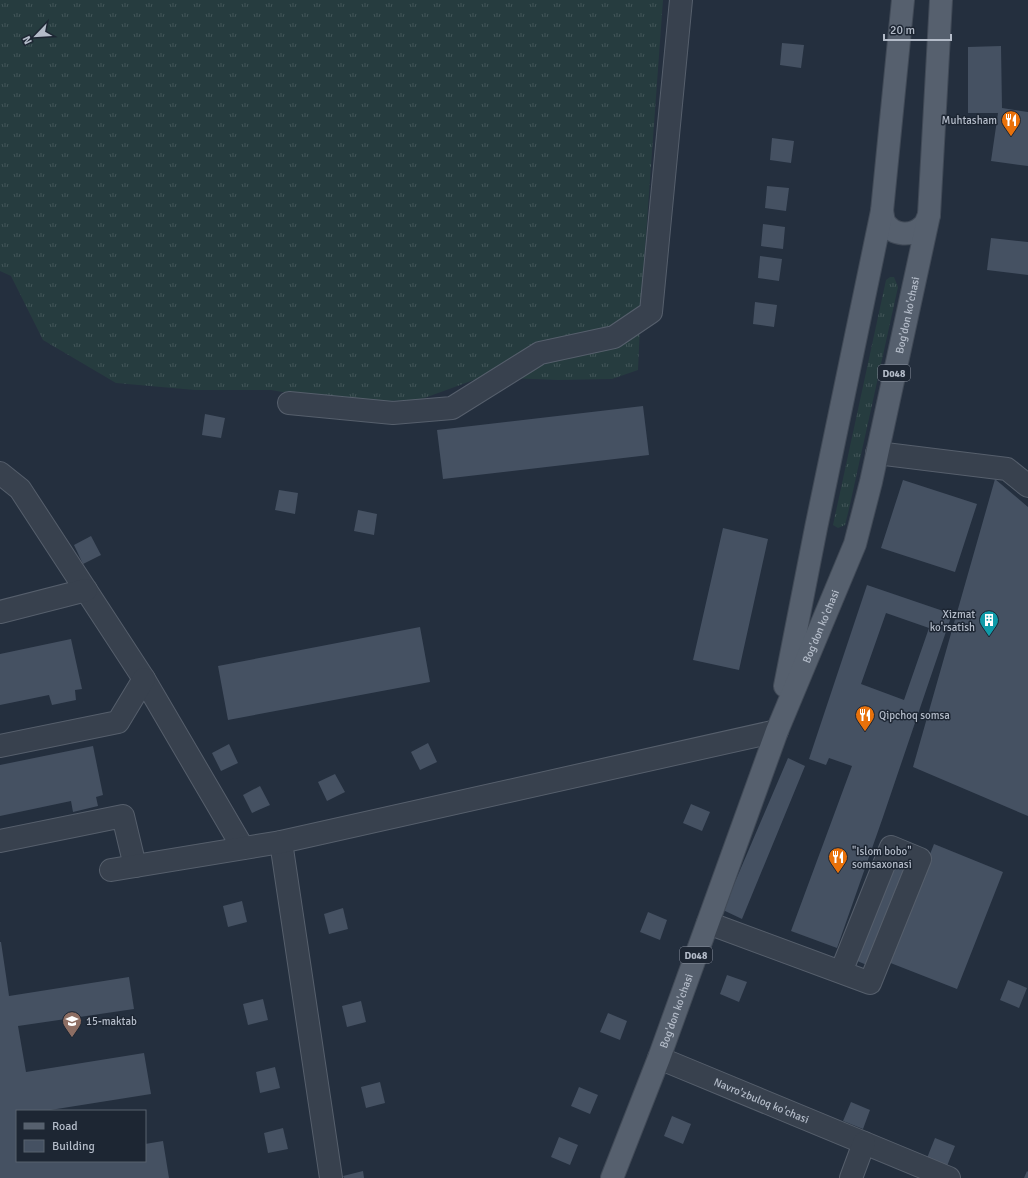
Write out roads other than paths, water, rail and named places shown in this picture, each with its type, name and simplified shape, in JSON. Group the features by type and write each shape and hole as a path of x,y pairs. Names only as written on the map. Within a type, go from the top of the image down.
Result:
{"main road":[{"name":"Bog'don ko'chasi","path":"777,731 816,528 882,211 904,0"},
{"name":"Bog'don ko'chasi","path":"612,1178 659,1058 777,731 855,544 877,453 929,215 941,0"},
{"path":"882,211 885,222 893,231 903,234 915,232 924,226 929,215"}],"street":[{"path":"289,403 393,413 452,408 540,352 614,337 651,312 681,0"},
{"path":"877,453 1007,469 1028,486"},
{"path":"0,473 20,489 144,679 243,848"},
{"path":"0,612 86,590"},
{"path":"0,746 118,722 144,679"},
{"path":"111,870 281,842 777,731"},
{"path":"0,841 123,816 135,866"},
{"path":"281,842 330,1178"},
{"path":"708,923 870,983 920,859 891,848 841,972"},
{"name":"Navro'zbuloq ko'chasi","path":"659,1058 949,1178"},
{"path":"851,1178 864,1143"}],"place":[{"name":"Muhtasham","path":"1011,137"},
{"name":"Xizmat ko'rsatish","path":"989,637"},
{"name":"Qipchoq somsa","path":"865,732"},
{"name":"\"Islom bobo\" somsaxonasi","path":"838,874"},
{"name":"15-maktab","path":"72,1038"}]}
